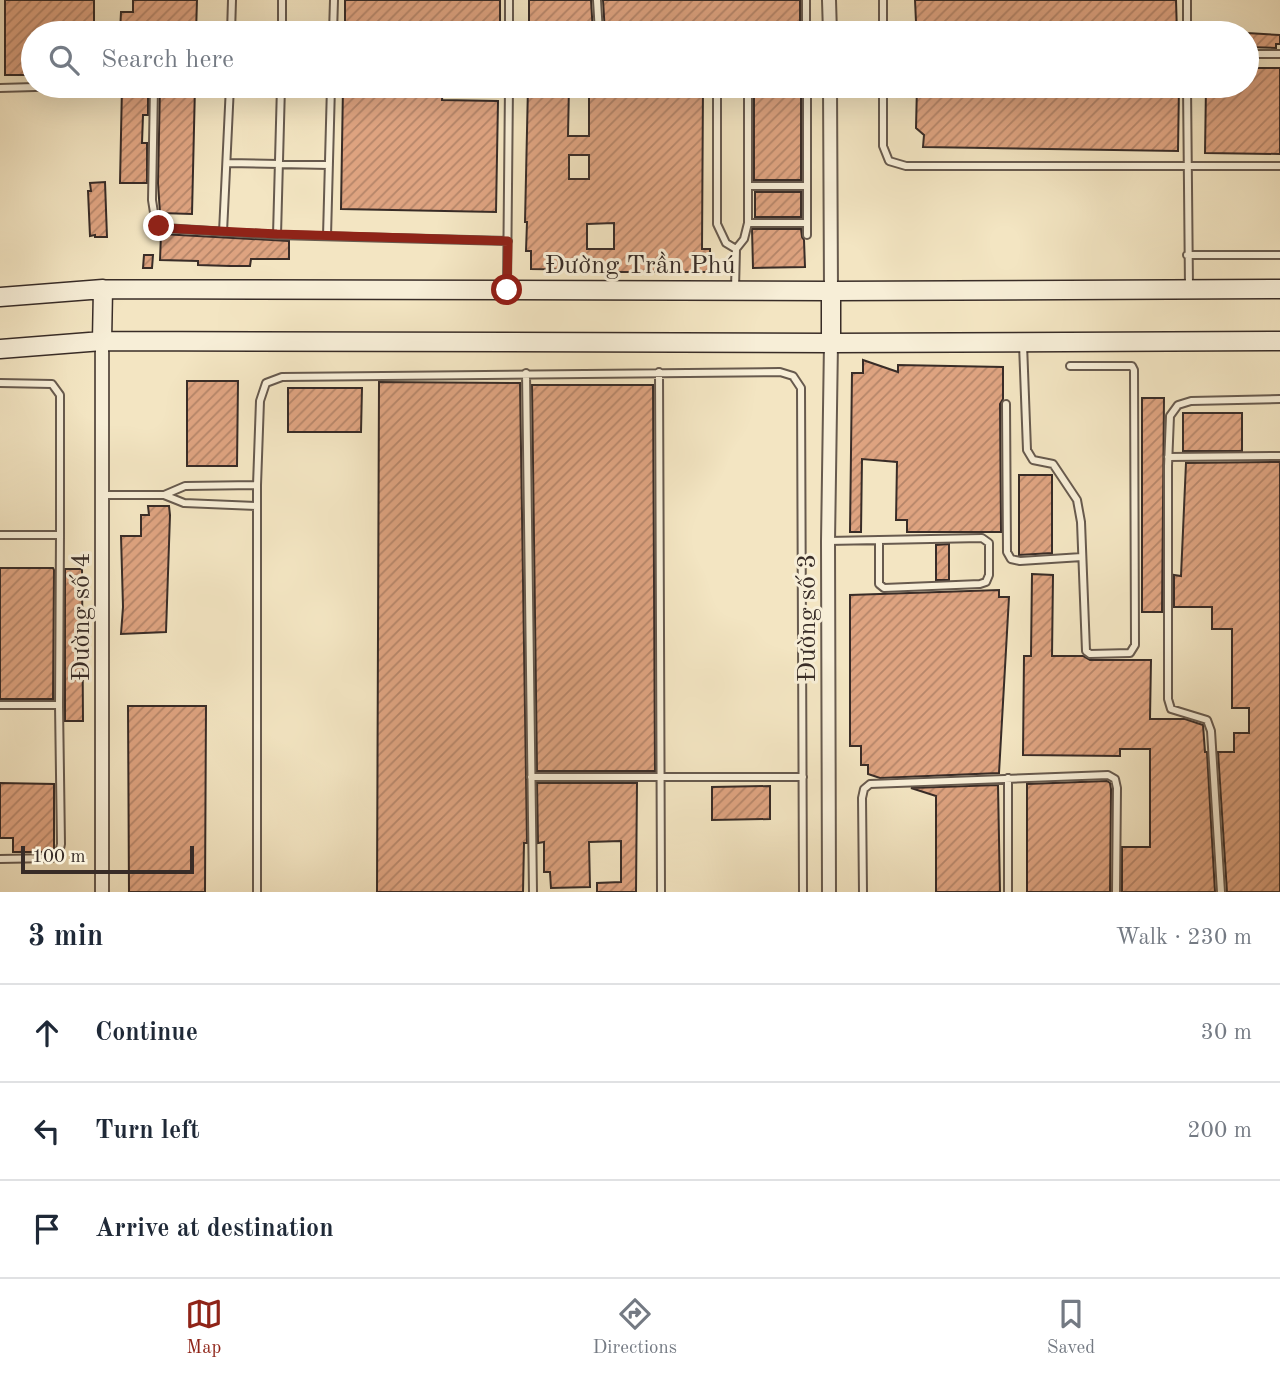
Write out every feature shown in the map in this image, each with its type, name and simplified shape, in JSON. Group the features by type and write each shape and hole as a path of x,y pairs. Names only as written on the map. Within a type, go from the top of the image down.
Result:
{"main road":[{"name":"Đường Trần Phú","path":"0,297 103,289 1280,289"},
{"path":"102,341 103,289"},
{"path":"831,291 831,343"},
{"path":"0,349 102,341 1280,341"}],"street":[{"path":"829,0 830,21"},
{"path":"830,98 831,291"},
{"name":"Đường số 4","path":"102,341 102,892"},
{"name":"Đường số 3","path":"829,892 828,541 831,343"}],"lane":[{"path":"231,21 232,0"},
{"path":"282,0 282,21"},
{"path":"333,21 334,0"},
{"path":"509,0 509,21"},
{"path":"597,0 598,21"},
{"path":"806,0 806,21"},
{"path":"883,0 883,21"},
{"path":"1186,0 1187,21"},
{"path":"1259,54 1280,54"},
{"path":"0,89 21,88"},
{"path":"154,98 152,200 155,219 164,228 508,241"},
{"path":"223,232 230,98"},
{"path":"277,234 281,98"},
{"path":"327,236 331,98"},
{"path":"507,290 509,98"},
{"path":"717,98 717,225 726,243 736,249"},
{"path":"735,291 736,249 744,239 748,223 748,98"},
{"path":"807,98 807,235"},
{"path":"883,98 883,146 889,161 906,166 1280,166"},
{"path":"1187,98 1189,289"},
{"path":"228,163 329,165"},
{"path":"748,186 807,186"},
{"path":"748,223 807,223"},
{"path":"1187,255 1280,255"},
{"path":"1023,342 1027,450 1033,460 1053,464 1077,500 1081,522 1086,651 1090,654 1130,653 1135,645 1134,370 1132,366 1123,365 1070,366"},
{"path":"659,372 661,892"},
{"path":"257,892 257,485 260,401 266,383 282,376 780,372 793,376 801,388 803,892"},
{"path":"526,373 533,892"},
{"path":"0,383 52,384 60,395 59,853 52,858 0,859"},
{"path":"1221,892 1212,731 1207,720 1171,709 1168,699 1170,416 1178,405 1191,401 1280,399"},
{"path":"1006,404 1007,552 1011,559 1020,561 1082,557"},
{"path":"1168,457 1280,456"},
{"path":"164,495 185,486 257,485"},
{"path":"104,495 164,495 184,503 257,506"},
{"path":"0,535 60,535"},
{"path":"828,541 879,540 986,539 989,543 989,575 986,582 980,584 884,588 879,583 879,540"},
{"path":"0,705 58,705"},
{"path":"863,892 862,798 864,789 870,784 1108,775 1115,779 1117,788 1116,892"},
{"path":"531,777 803,777"},
{"path":"1008,778 1008,892"}],"building":[{"path":"5,0 94,0 94,21 21,21 21,75 5,75"},
{"path":"133,0 197,0 196,21 121,21 121,12 133,12"},
{"path":"345,0 500,0 500,21 345,21"},
{"path":"529,0 591,0 592,21 529,21"},
{"path":"603,0 800,0 800,21 604,21"},
{"path":"915,0 1176,0 1177,21 916,21"},
{"path":"1259,34 1280,35 1280,44 1276,44 1276,48 1259,47"},
{"path":"1259,68 1280,68 1280,154 1205,153 1206,98 1259,98"},
{"path":"122,98 148,98 148,115 143,115 142,143 147,143 147,183 120,183"},
{"path":"160,98 195,98 192,214 160,213"},
{"path":"343,98 498,101 496,212 341,209"},
{"path":"528,98 569,98 568,136 589,136 589,98 703,98 702,249 710,249 710,272 531,269 531,251 526,251","holes":["569,155 589,155 589,179 569,179","614,223 614,249 587,249 587,224"]},
{"path":"754,98 801,98 801,180 754,180"},
{"path":"917,98 1179,98 1178,151 923,147 924,135 916,128"},
{"path":"105,182 107,237 90,236 90,183"},
{"path":"755,192 801,192 801,217 755,217"},
{"path":"752,229 801,229 805,267 753,268"},
{"path":"161,234 289,241 289,259 251,259 250,266 198,265 198,261 160,260"},
{"path":"144,255 153,255 152,268 143,268"},
{"path":"863,360 898,372 898,365 1003,367 1003,399 1000,404 1001,532 907,532 907,520 896,520 897,462 862,459 861,532 850,532 852,373 863,373"},
{"path":"187,381 238,381 237,466 187,466"},
{"path":"379,382 520,383 527,843 524,843 523,892 377,892"},
{"path":"532,385 653,385 655,771 537,771"},
{"path":"288,388 362,388 361,432 288,432"},
{"path":"1142,398 1164,398 1162,612 1142,612"},
{"path":"1183,413 1242,413 1242,451 1183,451"},
{"path":"1280,462 1280,892 1227,892 1218,752 1234,752 1234,733 1249,733 1249,708 1232,708 1232,629 1212,629 1212,607 1174,607 1174,575 1181,576 1186,463"},
{"path":"1019,475 1052,475 1052,553 1019,555"},
{"path":"148,506 169,506 166,632 121,634 121,536 141,536 141,515 149,515"},
{"path":"949,544 949,580 936,580 936,545"},
{"path":"0,568 54,570 53,699 0,699"},
{"path":"65,569 82,569 83,721 65,721"},
{"path":"1032,574 1053,575 1052,656 1083,656 1090,660 1151,660 1150,719 1185,719 1203,725 1215,892 1122,892 1122,847 1150,847 1150,749 1120,749 1120,756 1023,755 1024,656 1031,656"},
{"path":"999,590 999,597 1009,597 999,773 880,778 868,774 868,765 861,765 861,746 850,746 850,595"},
{"path":"128,706 206,706 205,892 129,892"},
{"path":"1107,781 1111,789 1110,892 1027,892 1027,784"},
{"path":"0,783 54,784 54,850 13,852 13,838 0,838"},
{"path":"537,783 637,783 636,892 597,892 597,883 621,882 621,841 589,842 590,887 551,888 550,872 544,872 544,842 538,843"},
{"path":"998,785 1000,892 936,892 936,796 911,788"},
{"path":"770,786 770,819 712,820 712,787"}],"route":[{"path":"159,226 277,234 508,241 507,290"}]}
